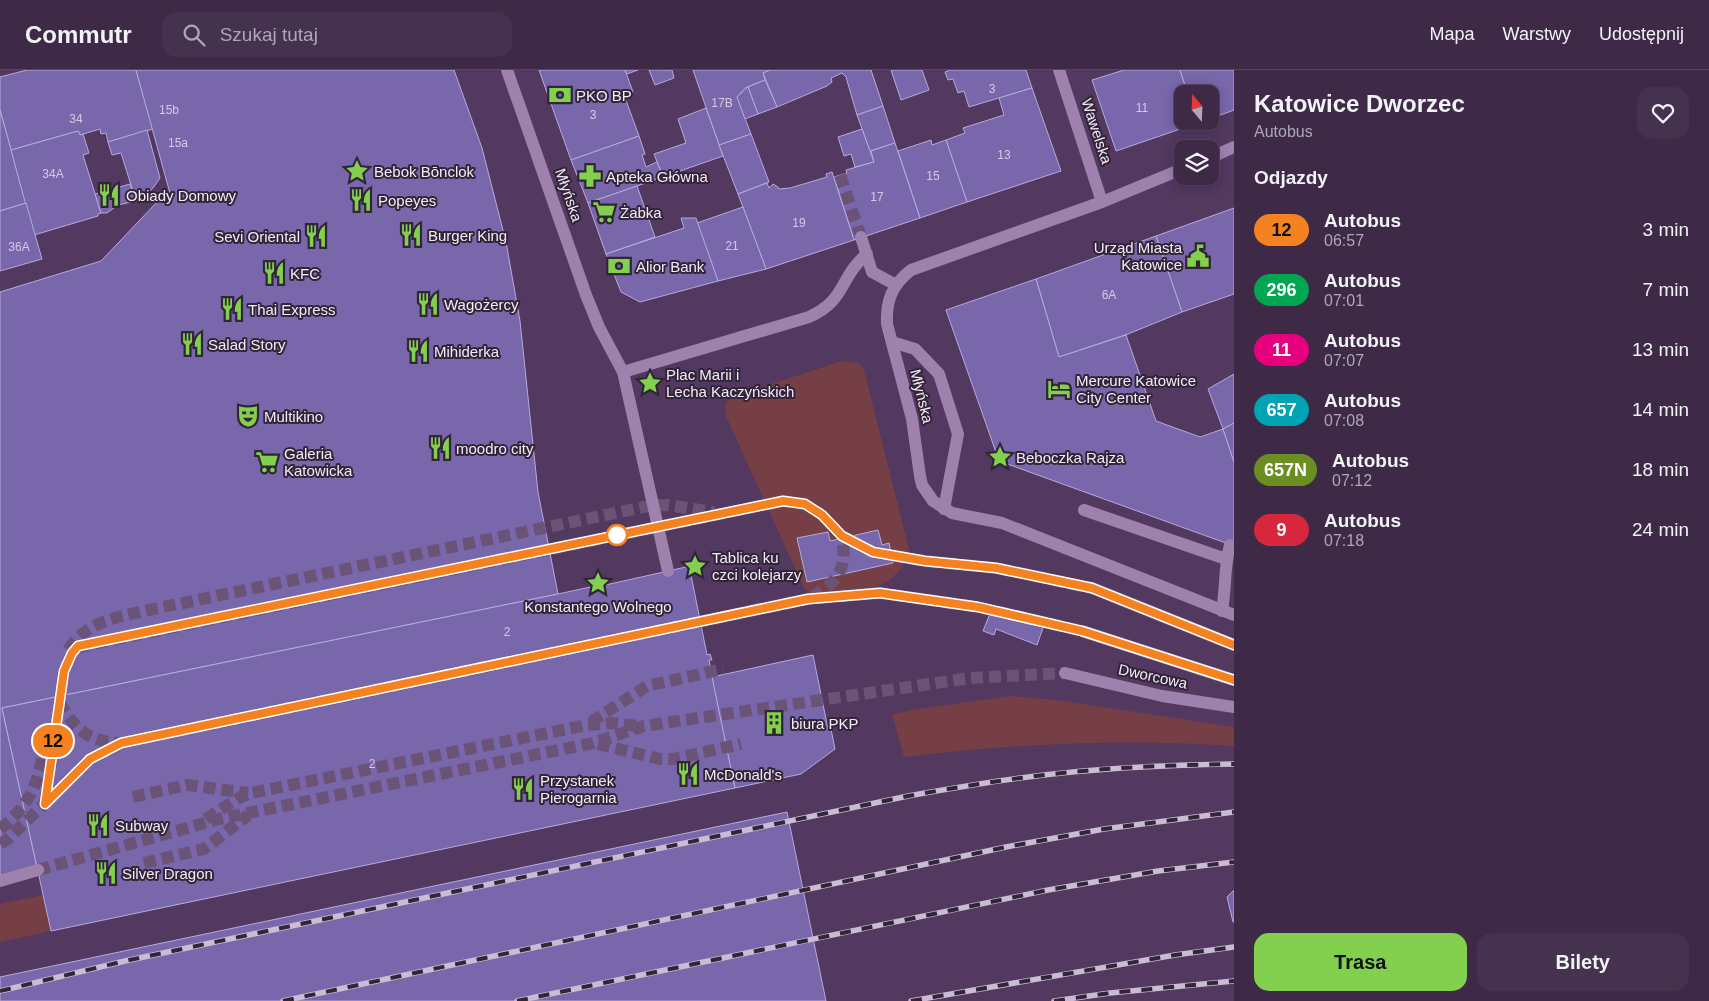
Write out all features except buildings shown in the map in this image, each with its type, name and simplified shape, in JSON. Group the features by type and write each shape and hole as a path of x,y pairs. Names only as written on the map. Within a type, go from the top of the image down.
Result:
{"street":[{"name":"Młyńska","path":"507,70 586,294 599,327 622,372 668,571"},
{"name":"Wawelska","path":"1059,70 1102,202"},
{"path":"1219,154 1234,147"},
{"name":"Młyńska","path":"944,510 933,502 922,485 912,419 892,342 886,308 890,292 911,270 1102,202 1174,172"},
{"path":"861,237 872,272 896,285"},
{"path":"622,372 809,317 825,310 838,297 855,264 867,254"},
{"path":"892,342 915,349 939,374 958,434 944,510 1002,523 1228,613 1226,559 1230,545"},
{"path":"1084,510 1226,559"},
{"path":"1092,588 1234,645"},
{"path":"1082,631 1234,680"},
{"name":"Dworcowa","path":"1065,673 1162,696 1234,707"},
{"path":"0,880 38,870"}],"shaded area":[{"path":"842,361 859,363 864,370 910,553 900,569 886,582 850,595 822,598 804,588 725,414 726,403 734,396"},
{"path":"1011,696 1057,700 1234,727 1234,746 1151,743 1069,744 986,749 904,757 892,714"},
{"path":"43,895 51,931 0,942 0,904"}],"tunnel":[{"path":"840,175 861,237"},
{"path":"45,804 64,671 72,653 78,647 783,501 805,504 822,515 842,536 873,552 925,561 996,568 1092,588"},
{"path":"68,650 75,641 92,627 111,619 144,611 649,506 667,505 714,512"},
{"path":"812,597 829,585 839,572 843,557 842,536"},
{"path":"59,702 77,727 91,737 121,743 808,599 880,593 978,607 1082,631"},
{"path":"591,722 647,686 723,669"},
{"path":"38,870 219,819 593,743 644,726 970,678 1065,673"},
{"path":"206,819 239,798 251,793 587,725 611,723 639,726"},
{"path":"0,844 8,839 90,759 120,744"},
{"path":"598,744 660,759 673,759 741,744"},
{"path":"0,829 19,811 31,793 39,772 45,747"},
{"path":"133,797 187,785 248,793"},
{"path":"144,863 204,849 248,815"}],"railway":[{"path":"0,991 125,961 908,796 998,781 1079,771 1156,766 1234,764"},
{"path":"283,1001 1006,847 1104,829 1234,812"},
{"path":"517,1001 1048,890 1158,871 1234,862"},
{"path":"911,1001 1175,955 1234,947"},
{"path":"1054,1001 1110,993 1234,981"}],"bus line":[{"name":"12","path":"1234,645 1092,588 996,568 925,561 873,552 857,546 842,536 822,515 805,504 783,501 78,646 68,660 64,671 45,804 90,759 121,743 808,599 880,593 978,607 1082,631 1234,680"}],"place":[{"name":"PKO BP","path":"560,95"},
{"name":"Bebok Bōnclok","path":"357,171"},
{"name":"Apteka Główna","path":"590,176"},
{"name":"Obiady Domowy","path":"109,195"},
{"name":"Popeyes","path":"361,200"},
{"name":"Żabka","path":"604,212"},
{"name":"Burger King","path":"411,235"},
{"name":"Sevi Oriental","path":"316,236"},
{"name":"Urząd Miasta Katowice","path":"1198,256"},
{"name":"Alior Bank","path":"619,266"},
{"name":"KFC","path":"274,273"},
{"name":"Wagożercy","path":"428,304"},
{"name":"Thai Express","path":"232,309"},
{"name":"Salad Story","path":"192,344"},
{"name":"Mihiderka","path":"418,351"},
{"name":"Plac Marii i Lecha Kaczyńskich","path":"650,383"},
{"name":"Mercure Katowice City Center","path":"1059,389"},
{"name":"Multikino","path":"248,416"},
{"name":"moodro city","path":"440,448"},
{"name":"Beboczka Rajza","path":"1000,457"},
{"name":"Galeria Katowicka","path":"267,462"},
{"name":"Tablica ku czci kolejarzy","path":"695,566"},
{"name":"Konstantego Wolnego","path":"598,583"},
{"name":"biura PKP","path":"774,723"},
{"name":"McDonald's","path":"688,774"},
{"name":"Przystanek Pierogarnia","path":"523,789"},
{"name":"Subway","path":"98,825"},
{"name":"Silver Dragon","path":"106,873"}]}
